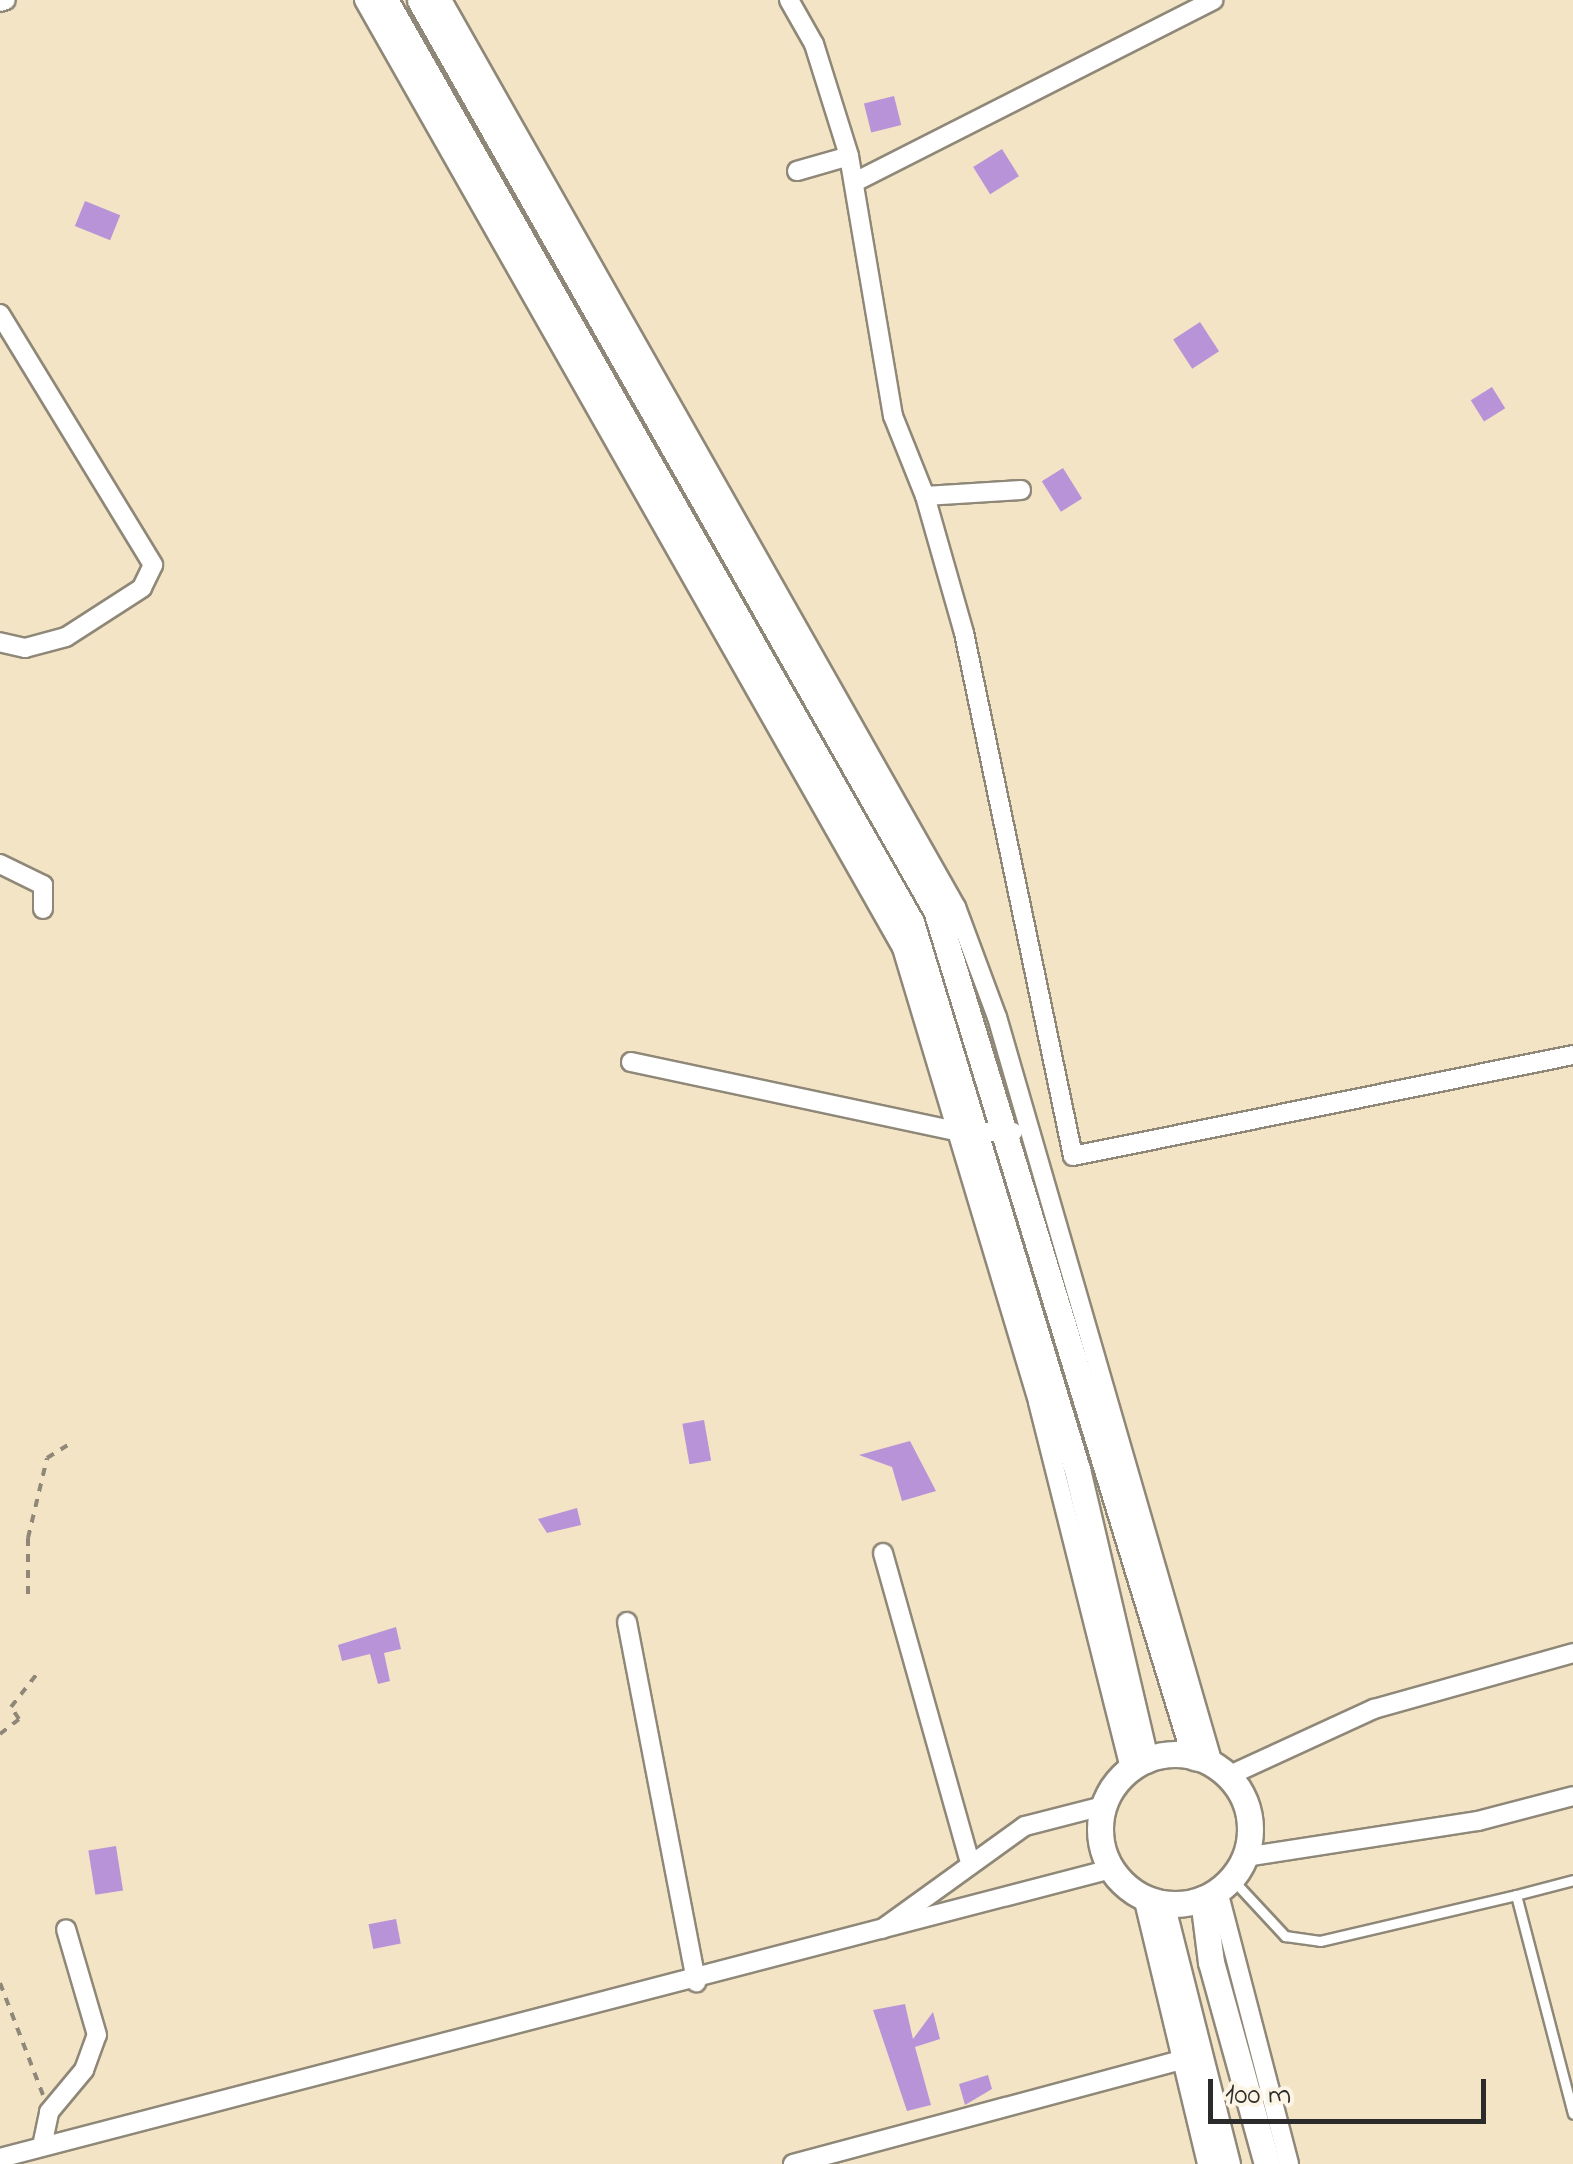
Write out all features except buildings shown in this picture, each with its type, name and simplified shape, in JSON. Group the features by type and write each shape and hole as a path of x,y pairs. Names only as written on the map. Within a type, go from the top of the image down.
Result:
{"main road":[{"path":"385,0 883,868 933,976 971,1134 1136,1694 1137,1764 1103,1806 1111,1869 1152,1900 1227,2164"},
{"path":"420,0 909,854 961,972 1021,1131 1212,1766 1248,1814 1224,1882 1211,1962 1267,2164"},
{"path":"1137,1764 1212,1766"},
{"path":"1152,1900 1224,1882"}],"street":[{"path":"364,0 868,878 920,996 971,1134"},
{"path":"442,0 931,854 981,964 1021,1131 971,1134 631,1062"},
{"path":"789,0 814,44 849,156 893,416 925,496 964,634 1073,1156 1573,1055"},
{"path":"855,182 1213,0"},
{"path":"797,171 849,156"},
{"path":"0,314 153,565 142,588 66,637 25,648 0,642"},
{"path":"925,496 1021,490"},
{"path":"0,864 43,885 43,909"},
{"path":"884,1553 969,1858"},
{"path":"627,1622 696,1982"},
{"path":"1212,1766 1374,1709 1573,1653"},
{"path":"1288,2164 1224,1882 1573,1796"},
{"path":"878,1933 969,1858 1025,1826 1103,1806"},
{"path":"4,2158 696,1982 1111,1869"},
{"path":"1152,1900 1178,2060 1207,2164"},
{"path":"42,2146 49,2112 84,2070 97,2035 66,1929"},
{"path":"794,2164 1178,2060"}],"lane":[{"path":"1224,1882 1284,1936 1320,1941 1573,1880"},
{"path":"1516,1894 1573,2114"}],"path":[{"path":"28,1594 28,1538 47,1458 68,1445"},
{"path":"0,1734 19,1719 11,1707 36,1675"},
{"path":"0,1983 49,2112"}]}
